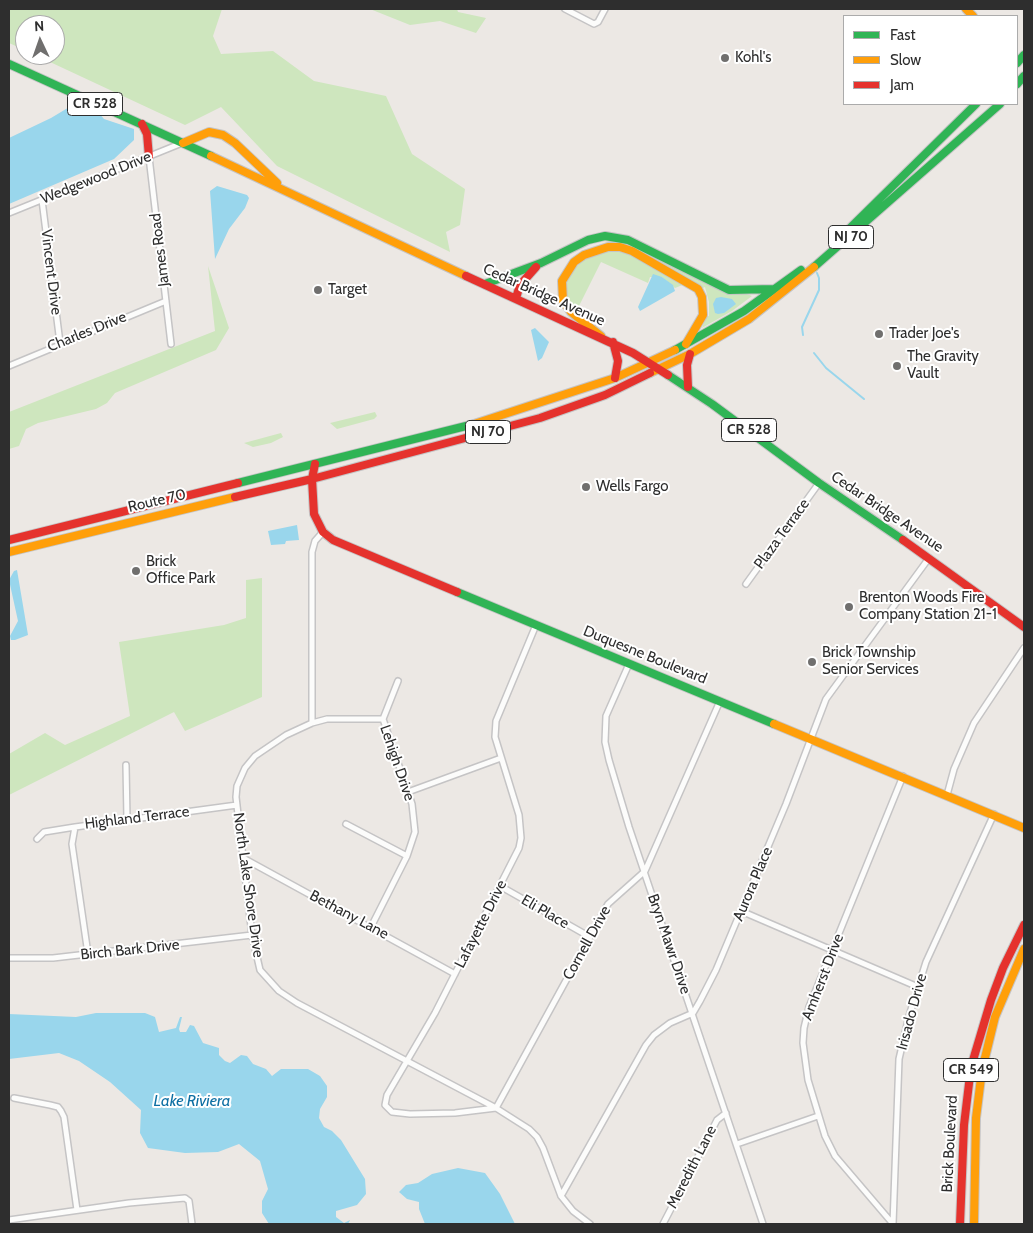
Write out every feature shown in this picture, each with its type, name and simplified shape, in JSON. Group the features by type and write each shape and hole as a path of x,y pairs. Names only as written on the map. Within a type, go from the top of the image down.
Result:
{"main road":[{"name":"Cedar Bridge Avenue","path":"9,64 613,342 688,387 819,483 929,558 1024,627"},
{"name":"NJ 70","path":"316,464 458,429 615,378 715,330 777,288 841,237 975,105"},
{"name":"NJ 70","path":"312,479 549,415 605,395 690,354 749,319 782,294 838,248 999,105"},
{"path":"142,124 147,134 149,157"},
{"path":"183,143 209,132 223,135 235,143 286,192"},
{"path":"485,284 541,263 588,240 614,236 628,240 724,288 740,292 777,288"},
{"path":"601,336 571,312 563,301 562,281 574,262 584,255 608,247 620,248 632,251 657,264 698,289 702,298 703,315 686,345"},
{"path":"516,298 520,285 541,263"},
{"path":"613,342 618,361 615,378"},
{"path":"688,387 687,365 690,354"},
{"path":"316,464 312,479 314,514 323,532"},
{"name":"Route 70","path":"9,540 316,464"},
{"name":"Route 70","path":"9,552 141,518 312,479"},
{"name":"Duquesne Boulevard","path":"323,532 333,540 1024,828"},
{"name":"Brick Boulevard","path":"960,1224 964,1125 971,1067 991,1000 1003,968 1024,925"},
{"name":"Brick Boulevard","path":"974,1224 976,1118 982,1070 995,1017 1024,949"}],"street":[{"path":"565,9 594,24 598,22 605,9"},
{"name":"Wedgewood Drive","path":"9,213 183,143"},
{"name":"James Road","path":"149,157 171,344"},
{"name":"Vincent Drive","path":"42,200 60,343"},
{"name":"Charles Drive","path":"9,366 60,343 166,301"},
{"name":"Plaza Terrace","path":"746,584 819,483"},
{"path":"312,723 312,552 315,542 323,532"},
{"name":"Aurora Place","path":"692,1013 716,970 786,804 826,699 929,558"},
{"name":"Lafayette Drive","path":"496,1108 455,1113 410,1114 392,1112 387,1108 385,1102 455,974 500,886 521,838 519,815 495,737 496,721 536,625"},
{"path":"947,795 954,769 974,723 1024,648"},
{"name":"Bryn Mawr Drive","path":"629,664 609,706 606,716 605,742 629,827 763,1224"},
{"path":"383,719 398,681"},
{"name":"Cornell Drive","path":"496,1108 608,904 644,871 720,701"},
{"name":"Lehigh Drive","path":"312,723 327,719 383,719 412,804 415,832 408,856 371,927"},
{"name":"North Lake Shore Drive","path":"312,723 286,735 255,756 245,768 238,786 237,805 252,935 260,970 279,991 518,1121 538,1137 561,1196 573,1211 590,1224"},
{"path":"408,792 501,758"},
{"path":"126,765 127,819"},
{"name":"Amherst Drive","path":"893,1224 835,1156 818,1116 808,1080 804,1028 809,1007 903,776"},
{"name":"Highland Terrace","path":"88,954 72,844 75,827 237,805"},
{"name":"Irisado Drive","path":"893,1224 899,1059 926,962 994,814"},
{"path":"346,824 408,856"},
{"path":"37,838 44,832 75,827"},
{"name":"Bethany Lane","path":"243,858 455,974"},
{"name":"Eli Place","path":"500,886 590,937"},
{"path":"741,911 918,987"},
{"name":"Birch Bark Drive","path":"9,958 53,958 252,935"},
{"path":"561,1196 646,1045 654,1035 670,1024 692,1013"},
{"path":"14,1098 50,1104 58,1107 61,1111 64,1117 77,1210"},
{"name":"Meredith Lane","path":"663,1224 717,1120 726,1113"},
{"path":"737,1144 818,1116"},
{"path":"9,1220 185,1198 189,1201 192,1224"}],"green space":[{"path":"9,9 222,9 213,36 221,54 273,51 314,81 386,96 412,154 465,189 460,225 446,232 450,252 277,166 221,107 185,125 56,65 65,65 65,15 15,15 15,46 9,43"},
{"path":"370,9 457,9 458,12 486,18 476,33 440,21 410,25"},
{"path":"617,251 630,255 685,284 675,288 662,277 650,277 648,283 601,262 577,310 567,301 565,286 571,272 582,261 599,253"},
{"path":"650,255 752,296 732,311 702,328 706,317 709,316 709,302 705,287 701,289"},
{"path":"208,266 229,328 216,350 115,393 107,403 96,409 38,423 26,429 19,446 9,449 9,412 215,331"},
{"path":"375,412 377,416 374,419 337,429 330,423"},
{"path":"281,433 283,437 271,443 253,447 244,443"},
{"path":"262,578 262,697 185,731 174,712 9,795 9,754 45,733 65,745 130,716 119,642 224,625 246,618 246,580"}],"water":[{"path":"80,104 99,113 104,119 134,129 134,140 114,159 9,204 9,138 71,106"},
{"path":"217,186 247,195 249,198 245,208 229,229 215,259 210,191"},
{"path":"653,274 662,277 673,285 675,291 640,311 638,307"},
{"path":"716,298 732,299 736,304 724,313 718,314 715,313 713,304"},
{"path":"535,328 549,342 542,358 538,361 531,330"},
{"path":"297,525 299,540 271,545 268,531"},
{"path":"17,570 28,635 11,640 10,636 18,621 9,580 14,571"},
{"name":"Lake Riviera","path":"96,1013 145,1013 155,1017 159,1032 176,1028 180,1017 182,1017 180,1032 186,1032 190,1025 194,1026 203,1043 219,1048 219,1055 225,1061 230,1063 241,1055 247,1056 253,1064 266,1069 272,1076 281,1069 308,1069 320,1076 327,1086 327,1097 320,1109 319,1118 324,1127 332,1131 341,1140 365,1179 366,1194 357,1205 336,1211 336,1217 344,1223 350,1220 348,1224 269,1224 262,1213 262,1201 268,1189 260,1161 239,1144 218,1152 185,1153 148,1148 140,1133 141,1110 110,1082 79,1061 59,1053 9,1059 9,1014 76,1017"},
{"path":"458,1168 485,1173 500,1194 515,1224 425,1224 419,1209 419,1202 407,1199 399,1192 406,1185 418,1183 432,1174"}],"waterway":[{"path":"803,335 802,327 819,290 817,273"},
{"path":"814,353 826,368 864,399"}],"traffic: fast":[{"path":"1018,62 1024,55"},
{"path":"9,64 211,156"},
{"path":"1018,83 1024,76"},
{"path":"847,231 975,105"},
{"path":"814,267 999,105"},
{"path":"485,284 541,263 588,240 605,236 628,240 729,290 774,289"},
{"path":"675,350 744,311 801,270"},
{"path":"668,375 712,404 819,483 903,540"},
{"path":"238,483 474,424"},
{"path":"457,592 774,724"}],"traffic: slow":[{"path":"966,9 972,15"},
{"path":"183,143 209,132 223,135 235,143 277,183"},
{"path":"211,156 466,276"},
{"path":"601,336 571,312 563,301 562,281 574,262 584,255 608,247 620,247 632,251 698,289 702,297 703,315 686,344"},
{"path":"650,373 690,354 749,319 814,267"},
{"path":"474,424 615,378 675,350"},
{"path":"9,552 235,497"},
{"path":"774,724 1024,828"},
{"path":"974,1224 976,1118 982,1070 995,1017 1024,949"}],"traffic: jam":[{"path":"142,124 147,134 149,157"},
{"path":"516,298 520,285 536,267"},
{"path":"466,276 633,353 668,375"},
{"path":"613,342 618,361 615,378"},
{"path":"688,387 687,365 690,354"},
{"path":"235,497 312,479 540,418 605,395 650,373"},
{"path":"315,464 312,479 314,514 323,532 333,540 457,592"},
{"path":"9,540 238,483"},
{"path":"903,540 1024,627"},
{"path":"960,1224 964,1125 971,1067 991,1000 1003,968 1024,925"}],"place":[{"name":"Kohl's","path":"725,58"},
{"name":"Target","path":"318,290"},
{"name":"Trader Joe's","path":"879,334"},
{"name":"The Gravity Vault","path":"897,366"},
{"name":"Wells Fargo","path":"586,487"},
{"name":"Brick Office Park","path":"136,571"},
{"name":"Brenton Woods Fire Company Station 21-1","path":"849,607"},
{"name":"Brick Township Senior Services","path":"812,662"}]}
